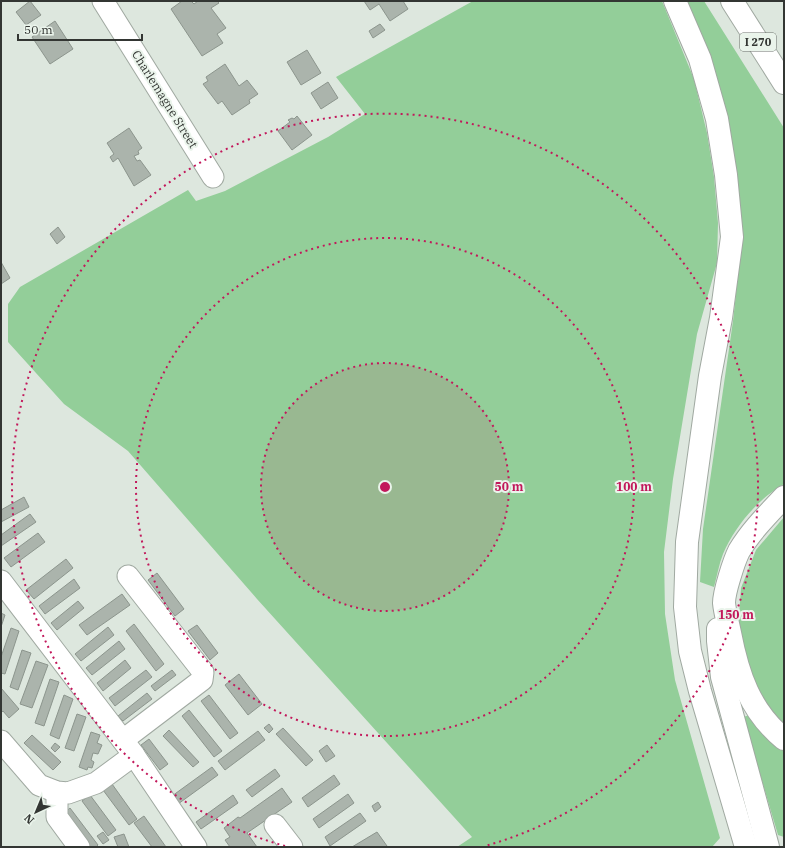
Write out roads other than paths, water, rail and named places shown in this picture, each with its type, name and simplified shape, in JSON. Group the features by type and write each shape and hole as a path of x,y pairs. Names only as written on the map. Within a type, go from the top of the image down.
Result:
{"highway":[{"path":"675,1 700,59 717,120 726,175 732,237 721,318 710,376 688,534 685,577 685,607 690,650 700,691 746,847"},
{"name":"I 270","path":"732,1 784,83"},
{"path":"768,847 722,678 718,641 719,622 729,578 739,552 759,523 784,497"},
{"path":"724,602 736,660 744,686 757,710 784,739"}],"street":[{"name":"Charlemagne Street","path":"103,1 214,177"},
{"path":"1,741 39,785 57,792 68,793 96,783 129,748 202,680 204,672 128,576"},
{"path":"1,581 129,748 196,847"},
{"path":"57,792 58,817 79,847"},
{"path":"275,825 292,847"}]}
